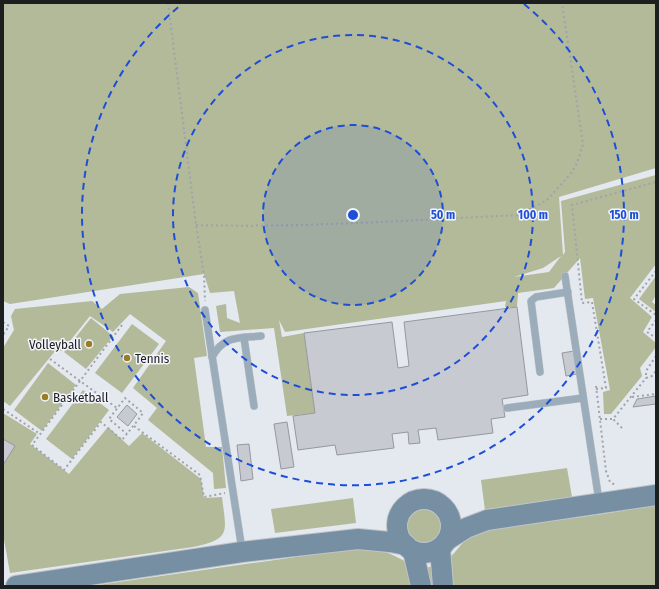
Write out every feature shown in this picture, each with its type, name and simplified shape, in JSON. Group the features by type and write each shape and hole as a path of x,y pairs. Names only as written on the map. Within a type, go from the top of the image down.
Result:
{"street":[{"path":"16,586 242,552 358,539 390,542 420,553 427,553 434,551 466,528 487,520 656,495"},
{"path":"421,586 409,548 400,538 398,530 398,521 401,513 407,505 416,500 426,499 454,512 487,520"},
{"path":"443,507 451,523 450,532 444,544 443,586"},
{"path":"358,539 383,526 401,513"}],"lane":[{"path":"566,276 599,504"},
{"path":"540,372 531,302 536,297 568,292"},
{"path":"205,310 242,552"},
{"path":"212,357 216,350 225,341 261,336"},
{"path":"244,338 254,406"},
{"path":"507,408 584,398"}],"path":[{"path":"168,3 196,225 204,274 205,310"},
{"path":"196,225 244,227 313,226 519,215 547,200 572,172 577,163 583,144 562,3"},
{"path":"620,489 610,482 606,471 596,388 606,388 592,302 582,303 572,205 656,182"},
{"path":"656,271 634,299 656,316"},
{"path":"656,320 647,332 656,338"},
{"path":"3,322 9,326 3,335"},
{"path":"122,325 32,444 64,470 101,422 122,440 134,426 144,413 125,398 109,419 127,434"},
{"path":"646,378 646,371 656,356"},
{"path":"50,359 118,408"},
{"path":"613,419 646,378 652,376 656,371"},
{"path":"631,398 656,394"},
{"path":"3,409 40,434"},
{"path":"600,419 613,419 622,428"},
{"path":"134,426 200,475 204,497 226,493"},
{"path":"651,586 656,585"},
{"path":"598,586 603,586"}],"green space":[{"path":"3,3 656,3 656,168 559,197 563,255 565,252 561,201 656,175 656,264 630,298 652,317 643,332 656,343 656,347 640,368 642,376 611,414 604,414 603,392 610,390 593,298 585,299 580,258 554,288 518,293 517,307 505,307 506,301 285,332 279,320 282,337 304,333 315,413 287,416 274,328 220,332 216,306 226,304 227,318 240,323 234,291 210,293 204,274 10,304 3,301","holes":["561,256 549,272 514,277 543,268"]},
{"path":"656,276 656,295 652,302 656,305 656,312 639,299"},
{"path":"189,287 198,293 207,356 194,358 206,447 222,447 226,488 214,489 213,473 148,420 157,408 133,388 166,341 130,314 113,332 90,316 62,351 56,350 10,406 3,401 3,348 14,330 11,316 15,309 92,301 102,309 120,294"},
{"name":"Volleyball","path":"91,318 113,336 86,369 64,352"},
{"name":"Tennis","path":"132,324 159,344 122,393 95,373"},
{"name":"Basketball","path":"48,363 76,385 42,431 14,410"},
{"path":"83,390 109,410 72,459 46,439"},
{"path":"3,413 37,434 30,444 69,474 108,427 129,446 142,433 201,479 204,498 222,497 225,518 224,532 215,541 193,547 10,573 3,534"},
{"path":"567,468 572,497 485,510 481,480"},
{"path":"353,498 356,523 275,533 271,509"},
{"path":"656,505 656,586 91,586 345,550 380,550 410,564 430,567 443,563 468,538 481,530 603,514"},
{"path":"427,508 441,517 445,523 446,532 432,549 424,550 412,545 405,534 404,528 408,516 412,512"}],"building":[{"path":"517,307 528,395 502,399 505,417 491,419 493,433 438,440 436,428 418,430 420,443 409,444 408,432 392,434 394,448 337,455 335,445 298,450 293,416 315,413 304,333 392,322 398,368 409,366 404,322"},
{"path":"574,351 577,374 566,376 562,353"},
{"path":"656,396 656,404 633,407 637,399"},
{"path":"127,405 137,414 128,426 117,417"},
{"path":"287,422 294,467 281,469 274,424"},
{"path":"3,439 15,446 3,465"},
{"path":"249,444 253,479 241,481 237,445"}],"place":[{"name":"Volleyball","path":"89,344"},
{"name":"Tennis","path":"127,358"},
{"name":"Basketball","path":"45,397"}]}
